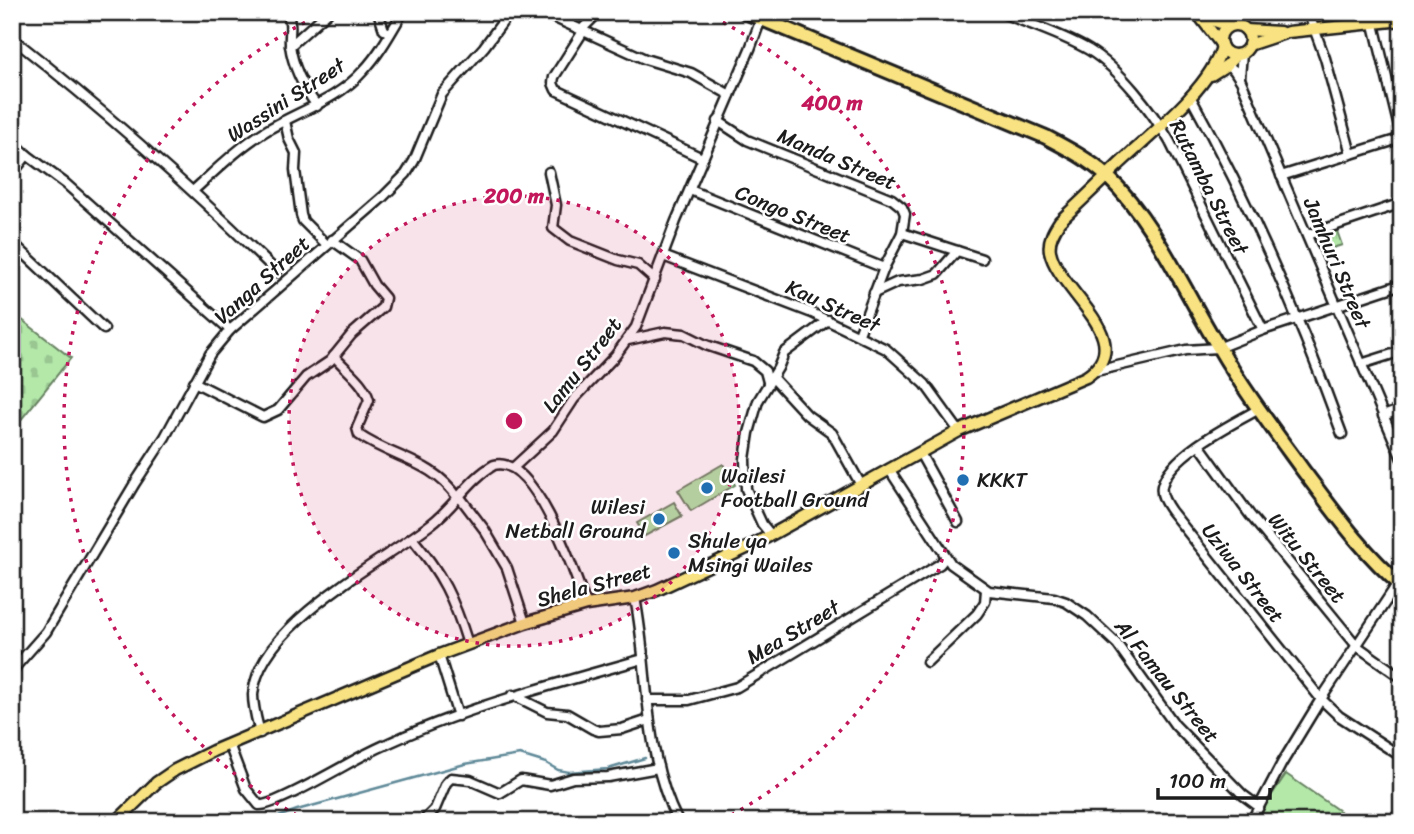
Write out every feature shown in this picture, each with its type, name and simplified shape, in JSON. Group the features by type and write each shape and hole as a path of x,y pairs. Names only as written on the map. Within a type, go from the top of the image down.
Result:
{"highway":[{"path":"744,12 1046,137 1069,149 1107,177 1131,203 1150,231 1218,348 1259,409 1352,535 1401,582"}],"main road":[{"path":"1196,14 1226,52 1242,51 1288,32"},
{"path":"1196,14 1246,30 1288,32 1373,18 1402,20"},
{"path":"1096,371 1104,359 1104,337 1097,323 1060,275 1049,250 1052,233 1060,221 1208,77 1219,58 1223,32 1229,26"},
{"path":"1208,77 1242,51 1250,37 1246,30"},
{"name":"Shela Street","path":"116,822 165,776 229,744 260,733 439,654 525,623 586,605 635,598 702,570 959,431 1096,371"}],"street":[{"path":"287,12 292,23 290,46 298,76 317,106"},
{"path":"290,46 328,12"},
{"path":"378,12 384,30 390,33"},
{"name":"Wassini Street","path":"194,190 238,150 285,121 317,106 363,72 403,12"},
{"name":"Vanga Street","path":"14,670 46,632 135,482 165,437 210,354 230,330 406,174 424,142 442,94 484,47 510,12"},
{"path":"542,12 645,59 691,73 730,95"},
{"path":"599,12 583,30 554,77 556,90 702,158"},
{"name":"Rutamba Street","path":"1000,12 1086,48 1124,81 1160,126 1263,330"},
{"path":"1308,12 1335,91 1351,154"},
{"path":"1281,176 1402,139 1373,18"},
{"name":"Lamu Street","path":"260,733 253,695 274,647 310,610 435,522 494,465 499,463 514,467 553,430 574,398 628,340 642,314 702,158 761,19"},
{"path":"12,38 83,94 194,190 277,272"},
{"path":"1241,81 1242,51"},
{"path":"1227,65 1241,81"},
{"name":"Jamhuri Street","path":"1241,81 1402,459"},
{"path":"1190,96 1216,143 1298,318 1342,434"},
{"path":"194,382 258,416 267,416 278,410 306,377 327,363 352,334 383,307 385,298 360,260 329,242 303,221 295,170 296,153 285,121"},
{"name":"Manda Street","path":"718,121 747,139 891,199 902,207 905,214 902,233"},
{"path":"12,141 66,184 230,330"},
{"path":"12,174 27,155"},
{"path":"549,172 556,205 553,228 557,233 618,260 638,265 655,280"},
{"name":"Congo Street","path":"690,190 884,268"},
{"path":"1307,235 1402,203"},
{"path":"859,334 884,268 902,233 922,242 982,259"},
{"path":"12,242 104,329"},
{"path":"874,293 898,282 937,274 957,251"},
{"name":"Kau Street","path":"663,256 828,320 886,349 925,384 959,431"},
{"path":"1096,371 1174,353 1218,348 1263,330 1402,284"},
{"path":"771,535 752,505 746,489 749,433 758,401 786,351 828,320"},
{"path":"628,340 664,332 684,334 706,345 754,361 807,415 832,433 861,485"},
{"path":"1361,364 1402,351"},
{"path":"334,356 369,396 357,428 359,435 432,471 459,497 484,529 507,568 525,623"},
{"name":"Uziwa Street","path":"1259,409 1224,429 1177,462 1162,487 1162,495 1171,511 1321,699 1339,716 1402,757"},
{"path":"1383,416 1402,410"},
{"name":"Witu Street","path":"1200,446 1250,515 1357,646 1402,678"},
{"path":"920,453 958,522"},
{"path":"514,467 533,488 554,526 586,605"},
{"name":"Al Famau Street","path":"889,469 945,558 986,590 1062,600 1087,616 1117,644 1175,725 1243,795 1258,806"},
{"path":"412,538 442,577 458,610 468,644"},
{"name":"Mea Street","path":"647,700 689,700 737,687 940,564 945,558"},
{"path":"1251,822 1321,699 1401,582"},
{"path":"928,663 977,614 985,602 986,590"},
{"path":"635,598 657,765 676,820"},
{"path":"12,654 14,670"},
{"path":"439,654 458,716"},
{"path":"229,744 246,789 259,805 264,805 288,796 370,752 458,716 513,695 643,659"},
{"path":"513,695 547,712 568,714 599,731 622,729 649,720"},
{"path":"422,822 435,809 446,783 451,778 470,780 500,793 521,780 535,781 545,786 573,778 608,777 657,765"}],"green space":[{"path":"1337,231 1342,245 1323,251 1318,238"},
{"path":"12,312 71,358 12,431"},
{"name":"Wailesi Football Ground","path":"723,464 735,485 691,511 678,490"},
{"name":"Wilesi Netball Ground","path":"674,502 682,516 645,536 637,523"},
{"path":"1286,774 1355,822 1254,821"}],"waterway":[{"path":"265,822 297,810 465,764 520,755 569,772 608,769 645,758"}],"place":[{"name":"KKKT","path":"963,480"},
{"name":"Wailesi Football Ground","path":"707,488"},
{"name":"Wilesi Netball Ground","path":"659,519"},
{"name":"Shule ya Msingi Wailes","path":"674,553"}]}
